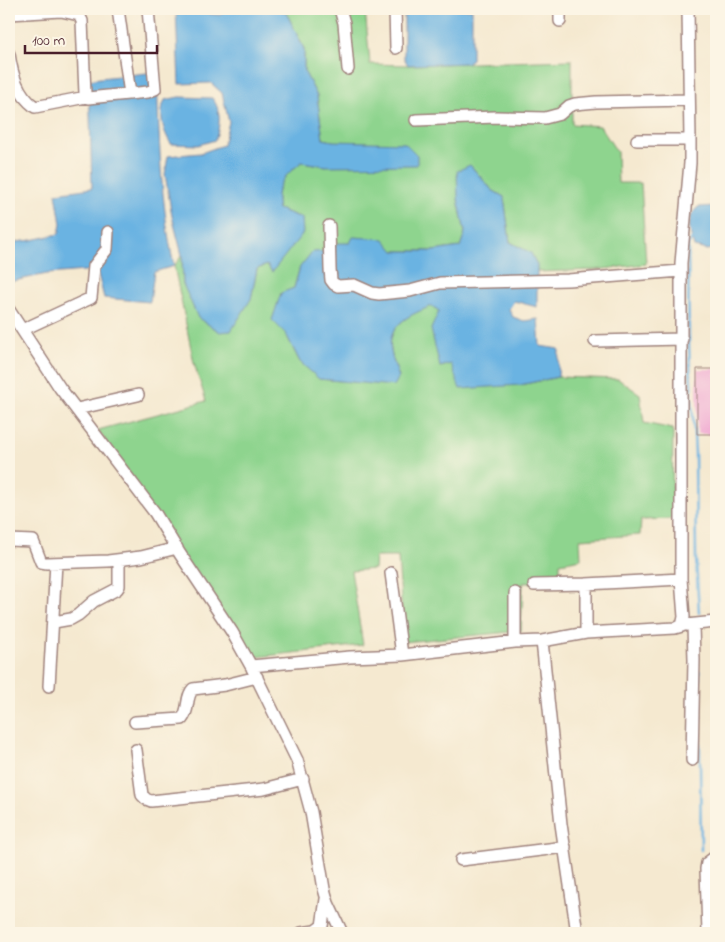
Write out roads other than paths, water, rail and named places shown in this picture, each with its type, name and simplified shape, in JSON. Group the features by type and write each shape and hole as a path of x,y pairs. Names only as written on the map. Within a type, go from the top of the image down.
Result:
{"street":[{"path":"118,9 130,94"},
{"path":"9,54 12,74 16,84 35,107 86,97 148,92 155,89 148,9"},
{"path":"340,9 344,23 348,69"},
{"path":"395,9 396,48"},
{"path":"560,9 560,21"},
{"path":"688,9 690,140 681,271 681,579 684,617 694,660 692,760"},
{"path":"9,14 61,11 79,15 82,22 86,97"},
{"path":"416,120 496,117 545,118 560,114 569,106 575,104 689,100"},
{"path":"637,140 690,140"},
{"path":"329,226 331,280 338,286 354,285 379,294 410,291 440,283 568,280 681,271"},
{"path":"16,327 89,301 91,298 94,266 107,249 108,232"},
{"path":"9,310 16,327 60,388 156,512 177,548 232,632 257,677 297,760 311,812 327,897 342,933"},
{"path":"595,341 682,339"},
{"path":"77,409 138,394"},
{"path":"9,540 33,542 41,562 56,563 120,560 177,548"},
{"path":"54,622 71,619 94,601 116,589 119,586 120,560"},
{"path":"50,686 56,563"},
{"path":"391,572 402,655"},
{"path":"534,585 681,579"},
{"path":"586,584 586,633"},
{"path":"515,593 515,642"},
{"path":"251,666 350,657 402,655 515,642 542,641 586,633 675,628 716,622"},
{"path":"542,641 565,846 577,933"},
{"path":"135,722 182,719 187,712 190,692 193,689 225,685 257,677"},
{"path":"136,750 142,795 151,801 256,790 303,779"},
{"path":"461,860 565,846"},
{"path":"708,933 706,869 707,863 716,856"},
{"path":"300,933 315,931 322,926 327,897"}],"water":[{"path":"176,9 204,9 210,14 220,15 229,9 279,9 287,14 304,49 304,71 317,96 323,139 333,141 405,143 417,155 417,165 326,166 302,162 290,172 279,187 277,194 278,209 302,218 303,233 272,272 267,265 257,269 251,299 231,331 220,332 198,318 183,284 182,255 172,216 165,174 168,156 201,153 223,145 229,122 222,93 211,83 179,84"},
{"path":"404,9 472,9 472,59 467,63 408,65 404,58"},
{"path":"157,72 163,193 174,266 154,272 150,302 104,298 97,270 47,274 9,282 9,243 59,234 61,224 56,193 92,188 89,80"},
{"path":"179,97 212,98 219,113 218,130 215,140 198,145 171,144 164,128 162,117 163,105 165,100"},
{"path":"470,165 492,190 504,197 510,242 531,253 537,265 537,307 514,301 509,309 513,317 524,321 538,319 540,346 559,349 558,377 520,385 460,389 451,364 440,367 431,329 439,311 432,306 402,321 392,334 391,351 399,377 394,386 319,379 300,362 286,334 272,320 281,293 294,288 300,267 312,252 330,251 338,243 350,243 353,237 384,239 394,251 433,251 460,247 465,232 458,199 457,171"},
{"path":"716,206 716,248 707,250 694,247 690,226 691,216 698,207"}],"waterway":[{"path":"692,239 688,245 689,347 695,453 696,559 699,613"},
{"path":"699,671 701,850"}]}
